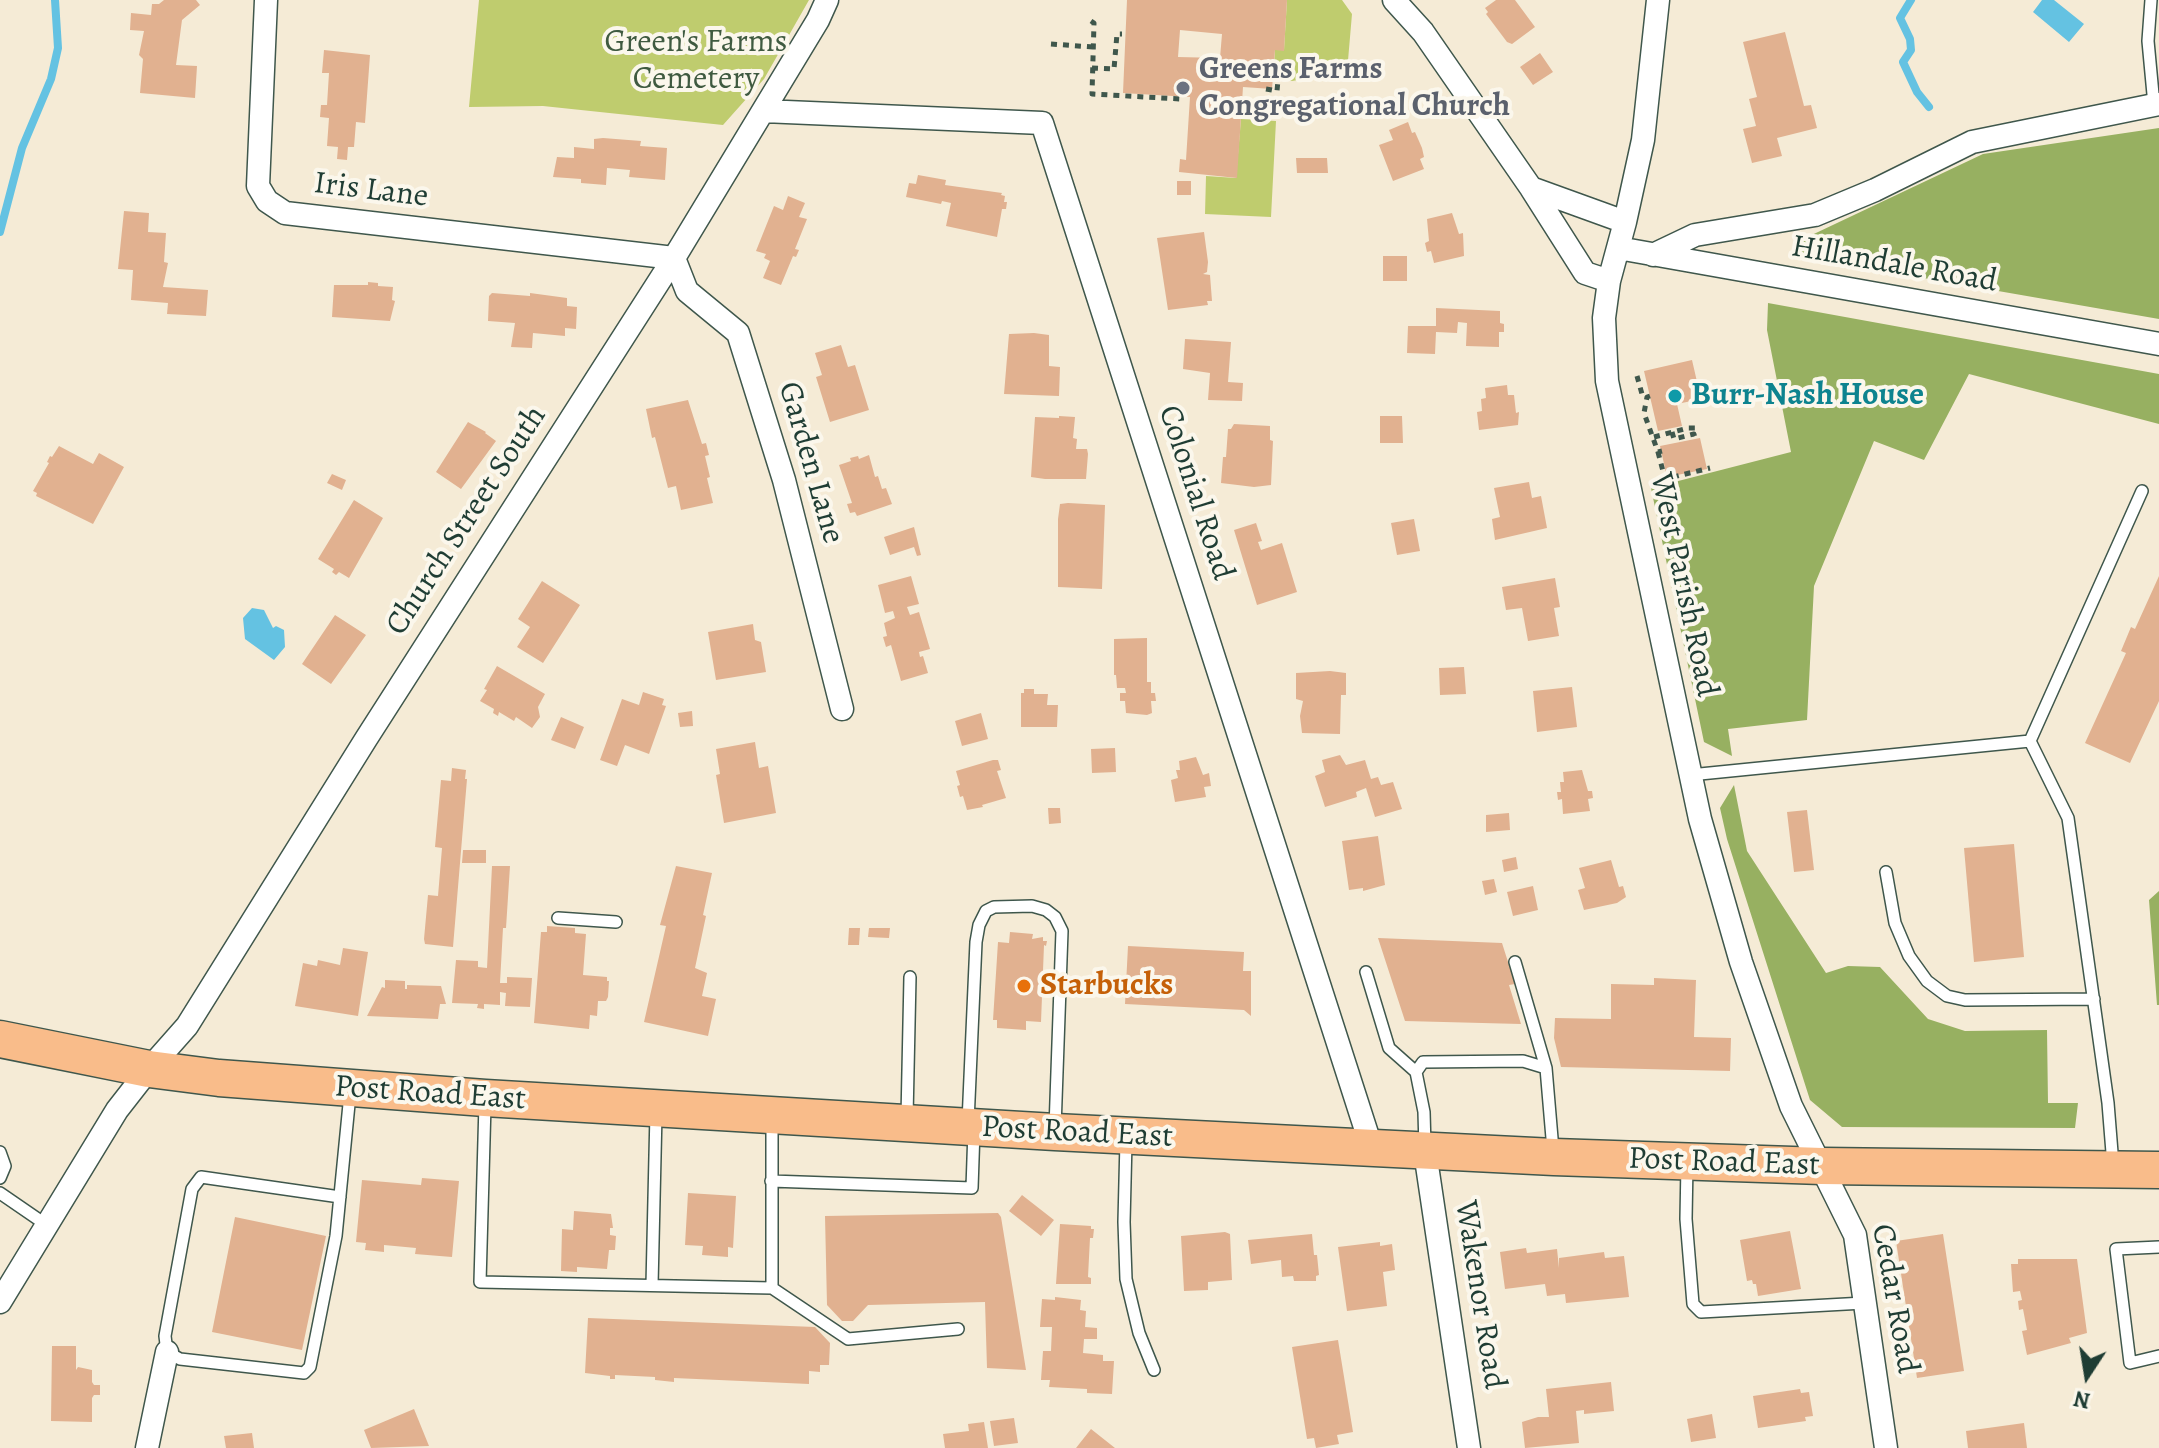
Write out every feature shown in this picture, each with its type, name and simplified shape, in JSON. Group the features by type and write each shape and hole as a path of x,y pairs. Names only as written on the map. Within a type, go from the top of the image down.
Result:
{"main road":[{"name":"Post Road East","path":"0,1039 149,1069 350,1089 656,1109 1425,1152 1822,1166 2159,1170"}],"street":[{"name":"Iris Lane","path":"266,0 258,186 267,201 285,213 674,258"},
{"name":"Church Street South","path":"0,1302 117,1110 187,1026 366,739 674,258 818,20 827,0"},
{"path":"1394,0 1423,32 1531,188 1585,273 1609,281"},
{"name":"West Parish Road","path":"1658,0 1643,140 1609,281 1603,340 1607,381 1700,819 1741,962 1791,1106 1822,1166"},
{"path":"1653,255 1695,235 1815,215 1875,190 1972,142 2156,105"},
{"name":"Colonial Road","path":"763,111 1042,123 1372,1149"},
{"path":"1531,188 1625,222"},
{"name":"Hillandale Road","path":"1618,248 2159,344"},
{"name":"Garden Lane","path":"674,258 687,291 738,333 784,480 842,709"},
{"name":"Wakenor Road","path":"1425,1152 1469,1448"},
{"name":"Cedar Road","path":"1822,1166 1855,1235 1886,1448"},
{"path":"147,1448 167,1352"}],"lane":[{"path":"2151,0 2148,41 2156,105"},
{"path":"2030,741 2142,491"},
{"path":"1690,775 2030,741"},
{"path":"2030,741 2068,818 2108,1103 2113,1170"},
{"path":"1886,872 1895,923 1909,956 1927,981 1947,996 1965,1000 2094,999"},
{"path":"771,1181 972,1188 976,942 986,911 1003,906 1032,906 1046,910 1055,917 1062,931 1055,1132"},
{"path":"558,918 616,922"},
{"path":"1515,962 1546,1068 1554,1157"},
{"path":"1366,972 1389,1048 1416,1072 1424,1112 1425,1152"},
{"path":"907,1123 910,977"},
{"path":"1416,1072 1423,1062 1523,1061 1546,1068"},
{"path":"340,1197 201,1177 192,1189 165,1336 167,1352 180,1359 304,1373 310,1367 336,1236 340,1197 350,1089"},
{"path":"485,1098 480,1282 772,1288 848,1339 958,1329"},
{"path":"652,1285 656,1109"},
{"path":"772,1288 773,1116"},
{"path":"1126,1136 1126,1279 1139,1333 1154,1370"},
{"path":"0,1152 5,1166 0,1178"},
{"path":"1687,1162 1686,1219 1693,1304 1701,1312 1864,1303"},
{"path":"0,1193 48,1226"},
{"path":"2159,1247 2116,1249 2130,1363 2159,1356"}],"path":[{"path":"1091,21 1094,23 1092,94 1181,99 1181,96"},
{"path":"1092,68 1114,69 1117,34 1122,34"},
{"path":"1051,44 1093,47"},
{"path":"1266,89 1277,91 1278,80"},
{"path":"1637,376 1642,394 1648,397 1644,413 1660,452 1665,479 1710,468"},
{"path":"1654,437 1688,426 1699,428"},
{"path":"1672,432 1674,439 1694,434 1695,438"}],"green space":[{"name":"Green's Farms Cemetery","path":"479,0 809,0 764,79 723,125 543,106 469,107"},
{"path":"1287,0 1342,0 1352,14 1347,72 1292,81 1273,80 1275,50 1284,50"},
{"path":"1241,119 1276,121 1271,217 1205,214 1206,176 1236,178"},
{"path":"2159,128 2159,319 1797,256 1799,241 1983,154"},
{"path":"1768,303 2159,374 2159,424 1969,374 1924,460 1874,441 1814,586 1807,720 1728,729 1732,756 1704,742 1651,488 1791,452 1767,330"},
{"path":"1734,785 1747,851 1826,973 1848,966 1880,967 1928,1019 1965,1031 2047,1030 2048,1103 2078,1103 2075,1128 1842,1127 1810,1100 1727,839 1720,808"},
{"path":"2159,891 2159,1005 2157,1005 2149,900"}],"water":[{"path":"2042,0 2054,0 2084,24 2069,42 2033,12"},
{"path":"252,608 264,610 273,628 276,626 284,630 285,647 274,660 245,639 243,618"}],"building":[{"path":"164,0 196,0 200,5 182,20 176,65 197,66 195,98 140,93 143,59 139,55 144,31 130,30 131,13 151,15 152,4"},
{"name":"Greens Farms Congregational Church","path":"1127,0 1287,0 1284,51 1275,50 1272,89 1243,87 1237,178 1179,172 1180,159 1186,160 1190,97 1123,93","holes":["1180,30 1222,34 1220,58 1178,57"]},
{"path":"1496,0 1515,0 1535,27 1512,44 1507,42 1486,14 1485,8"},
{"path":"1785,32 1804,106 1811,105 1817,128 1777,138 1782,156 1752,163 1743,129 1756,126 1749,99 1757,97 1743,42"},
{"path":"324,50 370,55 365,123 356,122 354,147 348,147 347,160 337,159 338,147 327,146 329,118 320,117 321,105 327,105 329,73 322,73"},
{"path":"1540,53 1553,72 1533,85 1520,67"},
{"path":"1408,122 1422,148 1424,157 1420,159 1424,169 1393,181 1379,145 1393,140 1389,130"},
{"path":"594,139 641,141 640,146 667,148 665,180 629,177 630,170 607,168 606,185 553,177 557,157 574,158 574,147 594,149"},
{"path":"1296,158 1327,158 1328,173 1297,173"},
{"path":"918,175 946,180 945,185 1002,193 1004,202 1007,202 1006,209 1002,209 997,237 946,226 951,203 906,197 909,183 916,184"},
{"path":"1177,181 1191,181 1191,195 1177,195"},
{"path":"788,196 805,203 799,217 807,219 795,249 799,250 796,257 793,256 781,285 763,278 770,261 764,258 766,254 756,251 774,206 783,210"},
{"path":"124,211 149,213 148,232 166,233 164,262 168,263 163,287 208,290 206,316 167,314 168,303 131,300 133,270 118,269"},
{"path":"1452,213 1459,234 1463,233 1464,256 1434,263 1425,243 1429,241 1427,219"},
{"path":"1204,232 1208,262 1207,272 1203,274 1210,275 1212,301 1207,301 1208,305 1168,310 1157,238"},
{"path":"1383,256 1407,256 1407,281 1383,281"},
{"path":"368,282 393,287 392,300 395,301 390,321 332,317 334,285 368,285"},
{"path":"492,293 530,296 530,293 567,298 567,306 577,307 576,329 565,328 565,336 533,333 532,348 511,347 515,323 488,321 489,296"},
{"path":"1436,308 1500,311 1504,332 1499,332 1499,347 1466,346 1467,323 1458,322 1457,333 1436,332 1435,354 1407,353 1408,326 1436,326"},
{"path":"1009,334 1049,335 1049,366 1060,367 1059,396 1004,394"},
{"path":"1185,339 1231,342 1228,382 1243,383 1242,401 1208,400 1210,373 1183,369"},
{"path":"841,345 848,367 855,365 869,410 830,422 816,377 822,375 815,353"},
{"name":"Burr-Nash House","path":"1692,360 1701,399 1677,404 1682,426 1658,431 1644,371"},
{"path":"1507,385 1508,395 1514,395 1516,413 1519,412 1518,425 1479,430 1477,412 1482,411 1481,399 1486,398 1485,388"},
{"path":"688,400 702,444 706,443 709,455 705,456 713,503 681,510 676,486 668,488 646,409"},
{"path":"1380,416 1402,416 1403,443 1380,443"},
{"path":"1035,417 1075,417 1073,438 1077,439 1076,449 1087,449 1088,454 1086,479 1031,477"},
{"path":"468,422 496,441 461,489 436,472"},
{"path":"1234,424 1270,426 1270,440 1273,441 1271,485 1254,487 1221,483 1228,429"},
{"path":"1700,438 1707,469 1667,477 1660,446"},
{"path":"59,446 93,464 99,453 124,467 93,524 36,496 37,493 33,491 50,456"},
{"path":"869,455 875,477 878,476 882,489 886,488 892,504 857,516 855,512 850,513 847,504 852,503 839,465 851,461 850,458"},
{"path":"332,474 346,480 342,490 327,483"},
{"path":"1529,482 1532,498 1541,496 1547,528 1495,540 1492,519 1500,517 1494,488"},
{"path":"354,500 383,518 349,578 339,572 336,575 332,572 334,569 318,559"},
{"path":"1060,504 1105,505 1102,589 1058,587 1058,519"},
{"path":"1414,519 1420,551 1397,555 1391,523"},
{"path":"1256,523 1262,541 1258,542 1261,550 1282,543 1297,592 1257,605 1234,530"},
{"path":"914,527 921,555 917,556 914,547 890,555 884,537"},
{"path":"911,576 919,604 907,607 910,615 919,612 930,649 919,652 928,673 901,681 891,645 886,647 883,637 887,636 884,623 895,618 893,611 885,613 878,585"},
{"path":"2159,576 2159,701 2130,763 2085,743 2126,653 2121,651 2131,627 2135,629"},
{"path":"1555,578 1560,607 1554,608 1559,636 1528,641 1522,608 1506,610 1502,587"},
{"path":"542,581 580,605 543,663 517,647 530,627 518,619"},
{"path":"335,615 366,635 331,684 302,664"},
{"path":"753,624 755,640 761,642 766,672 716,680 708,632"},
{"path":"1147,638 1147,682 1151,682 1151,693 1155,693 1156,701 1151,701 1152,713 1147,715 1126,713 1125,701 1120,701 1120,693 1126,693 1125,688 1117,688 1114,675 1114,639"},
{"path":"497,666 545,694 538,707 540,717 532,728 516,717 514,721 499,712 498,716 493,713 494,709 480,701"},
{"path":"1464,667 1466,694 1440,695 1439,668"},
{"path":"1296,673 1346,673 1346,695 1341,695 1340,734 1302,733 1300,716 1303,701 1296,699"},
{"path":"1572,687 1577,727 1537,732 1533,691"},
{"path":"1024,689 1034,689 1034,694 1048,694 1047,705 1058,705 1057,727 1021,727 1021,693"},
{"path":"643,692 664,699 662,705 666,706 649,754 625,745 617,766 600,760 622,699 639,705"},
{"path":"692,711 693,726 680,727 678,713"},
{"path":"981,713 988,739 962,746 955,721"},
{"path":"561,717 584,727 575,749 551,740"},
{"path":"755,742 759,768 768,766 776,813 724,823 716,775 720,774 716,749"},
{"path":"1115,748 1116,772 1092,773 1091,749"},
{"path":"1340,755 1346,765 1365,760 1371,779 1378,777 1381,785 1393,782 1402,809 1375,817 1366,788 1356,792 1357,797 1325,807 1315,776 1325,772 1322,760"},
{"path":"1196,757 1203,775 1209,773 1211,786 1204,787 1206,797 1175,802 1171,780 1178,778 1176,770 1180,770 1179,761"},
{"path":"998,760 1001,770 997,771 1006,798 967,810 963,796 960,797 956,771"},
{"path":"452,768 466,770 467,779 453,947 425,944 424,939 428,895 438,896 442,848 435,847 441,780 451,781"},
{"path":"1582,770 1588,791 1592,791 1593,798 1588,799 1590,811 1563,814 1562,799 1558,800 1557,792 1561,792 1560,782 1564,782 1563,772"},
{"path":"1048,808 1060,808 1061,823 1049,824"},
{"path":"1807,810 1814,870 1794,872 1787,812"},
{"path":"1509,813 1510,830 1486,832 1486,815"},
{"path":"1378,836 1385,885 1363,891 1363,888 1349,890 1342,841"},
{"path":"2014,844 2024,957 1974,962 1964,848"},
{"path":"463,850 486,850 486,863 462,863"},
{"path":"1516,857 1518,869 1504,872 1502,860"},
{"path":"1611,860 1619,887 1623,886 1626,897 1617,903 1584,910 1578,890 1585,888 1579,868"},
{"path":"492,866 510,866 500,983 507,983 507,977 532,978 530,1007 505,1006 506,993 500,992 500,1005 484,1004 484,1009 477,1008 478,1004 452,1003 456,960 478,961 478,967 487,968"},
{"path":"676,866 712,873 695,968 707,973 702,996 716,999 708,1036 644,1022 666,926 660,925"},
{"path":"1494,879 1497,892 1485,895 1482,881"},
{"path":"1533,886 1538,910 1513,916 1507,892"},
{"path":"547,926 575,928 575,933 586,934 583,975 607,977 609,981 608,997 606,1001 598,1001 597,1016 590,1015 589,1029 534,1023 541,932 547,932"},
{"path":"849,928 860,928 859,945 848,945"},
{"path":"869,928 890,928 889,938 868,937"},
{"path":"1010,932 1033,934 1032,939 1043,937 1043,941 1047,941 1044,945 1041,1022 1026,1021 1026,1030 997,1028 997,1020 993,1020 998,942 1009,943"},
{"path":"1378,938 1502,943 1515,984 1509,985 1521,1024 1405,1021"},
{"path":"1128,946 1244,952 1243,971 1251,971 1251,1016 1244,1010 1125,1004"},
{"path":"343,948 368,952 358,1016 295,1006 303,963 317,966 318,960 340,965"},
{"path":"1654,978 1696,980 1694,1037 1731,1038 1730,1071 1561,1067 1554,1038 1555,1018 1611,1019 1611,984 1654,985"},
{"path":"385,980 405,981 405,989 407,985 441,986 446,1004 440,1004 438,1019 367,1016 382,987 385,988"},
{"path":"422,1178 459,1181 452,1257 415,1254 416,1248 384,1245 384,1252 365,1250 366,1243 356,1242 362,1180 421,1185"},
{"path":"688,1193 736,1196 733,1248 728,1247 728,1257 702,1255 703,1246 685,1245"},
{"path":"1022,1195 1054,1220 1041,1236 1009,1211"},
{"path":"574,1211 611,1214 613,1228 610,1228 610,1235 616,1236 615,1250 609,1250 607,1269 577,1267 577,1272 561,1271 562,1229 573,1230"},
{"path":"998,1213 1026,1370 987,1368 985,1302 868,1305 853,1321 842,1321 827,1305 825,1216"},
{"path":"235,1217 326,1236 302,1350 212,1332"},
{"path":"1060,1224 1091,1226 1094,1229 1093,1238 1090,1238 1088,1277 1091,1284 1056,1284"},
{"path":"1790,1231 1801,1289 1758,1296 1756,1284 1752,1280 1747,1281 1740,1240"},
{"path":"1230,1234 1232,1280 1208,1282 1208,1290 1184,1291 1181,1236"},
{"path":"1312,1234 1319,1275 1316,1281 1294,1281 1293,1276 1282,1277 1281,1260 1251,1264 1248,1240"},
{"path":"1943,1234 1964,1371 1917,1378 1896,1241"},
{"path":"1380,1242 1380,1246 1392,1244 1395,1270 1383,1272 1387,1306 1347,1311 1338,1247"},
{"path":"1526,1248 1527,1253 1557,1249 1559,1268 1559,1258 1604,1252 1605,1258 1624,1256 1629,1297 1566,1303 1565,1294 1547,1296 1545,1284 1505,1289 1500,1252"},
{"path":"2018,1259 2077,1259 2087,1333 2069,1338 2071,1343 2027,1355 2022,1331 2027,1330 2023,1309 2019,1310 2018,1301 2022,1300 2020,1291 2013,1292 2011,1264 2018,1264"},
{"path":"1055,1297 1081,1300 1080,1310 1086,1311 1085,1327 1097,1328 1097,1339 1084,1339 1083,1353 1103,1355 1103,1361 1114,1361 1112,1394 1049,1387 1050,1380 1041,1380 1043,1351 1051,1351 1052,1327 1040,1327 1042,1299 1055,1300"},
{"path":"588,1318 815,1327 830,1343 829,1365 820,1365 820,1372 809,1371 809,1384 674,1378 674,1382 655,1380 655,1377 615,1375 615,1379 610,1379 610,1376 585,1373"},
{"path":"1338,1340 1353,1432 1337,1435 1339,1444 1316,1448 1314,1438 1307,1439 1292,1347"},
{"path":"52,1346 76,1346 76,1370 78,1367 92,1370 92,1382 100,1385 100,1395 92,1398 92,1422 51,1421"},
{"path":"1611,1382 1614,1411 1584,1414 1584,1410 1576,1411 1579,1443 1525,1448 1522,1422 1549,1417 1546,1389"},
{"path":"1800,1389 1801,1393 1809,1392 1813,1416 1805,1417 1806,1421 1758,1428 1753,1396"},
{"path":"414,1409 429,1446 371,1448 364,1430"},
{"path":"1712,1414 1716,1438 1691,1442 1687,1419"},
{"path":"1014,1418 1018,1443 994,1446 990,1421"},
{"path":"984,1422 988,1448 945,1448 943,1434 969,1431 968,1424"},
{"path":"2024,1423 2027,1448 1968,1448 1966,1431"},
{"path":"1091,1429 1115,1448 1076,1448"},
{"path":"252,1433 254,1448 226,1448 224,1436"}],"waterway":[{"path":"0,232 22,148 51,79 58,48 55,0"},
{"path":"1911,0 1900,18 1910,39 1911,50 1903,62 1917,92 1929,107"}],"place":[{"name":"Greens Farms Congregational Church","path":"1183,88"},
{"name":"Burr-Nash House","path":"1675,396"},
{"name":"Starbucks","path":"1024,986"}]}
